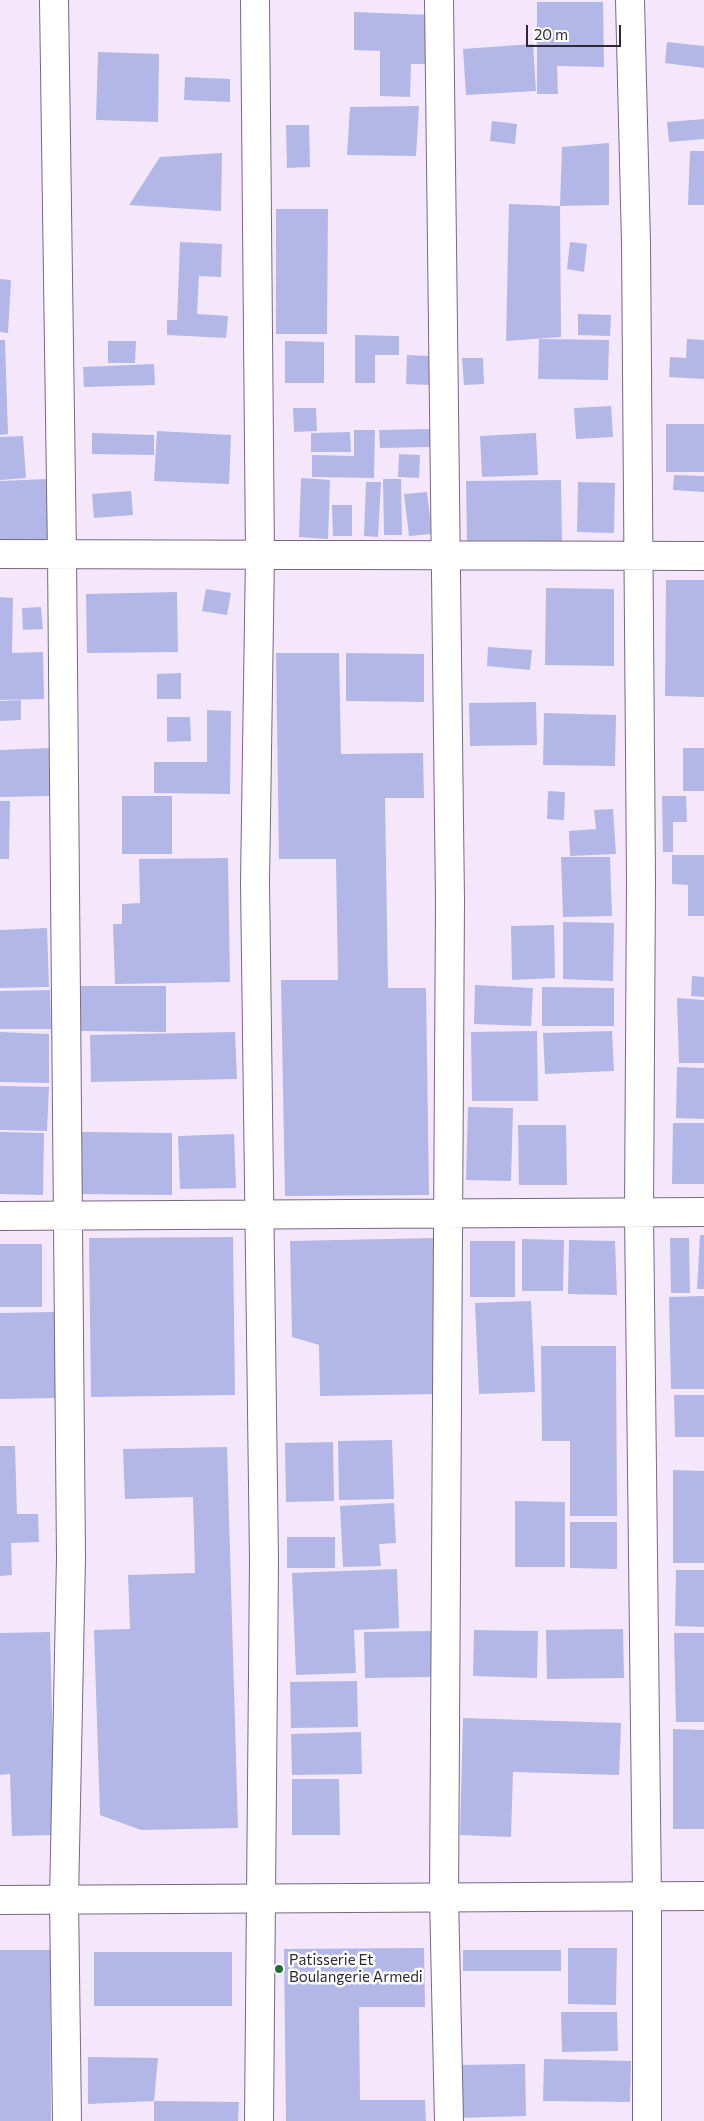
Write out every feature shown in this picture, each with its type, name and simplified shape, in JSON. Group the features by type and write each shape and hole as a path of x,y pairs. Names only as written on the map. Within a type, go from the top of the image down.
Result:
{"street":[{"path":"54,0 62,555 71,1558 64,1899 67,2121"},
{"path":"255,0 260,555 255,882 264,1561 259,2121"},
{"path":"439,0 450,901 444,1897 449,2121"},
{"path":"630,0 636,243 641,879 639,1213 647,1897 647,2121"},
{"path":"0,554 704,556"},
{"path":"0,1216 704,1212"},
{"path":"0,1900 704,1896"}],"building":[{"path":"537,2 603,2 604,67 557,66 558,94 537,94"},
{"path":"354,12 431,15 430,64 411,64 410,97 380,96 380,51 354,50"},
{"path":"667,42 704,46 704,68 665,63"},
{"path":"533,44 536,91 466,95 463,49"},
{"path":"98,52 159,54 158,122 96,120"},
{"path":"185,77 230,79 230,102 184,100"},
{"path":"419,106 416,156 347,155 350,107"},
{"path":"704,119 704,139 669,142 667,122"},
{"path":"492,121 517,124 515,144 490,141"},
{"path":"286,125 309,125 310,167 287,168"},
{"path":"609,143 609,205 560,206 562,147"},
{"path":"690,151 704,151 704,205 688,205"},
{"path":"222,153 221,211 129,205 160,157"},
{"path":"509,204 560,206 561,337 506,341"},
{"path":"276,209 328,209 327,334 276,334"},
{"path":"180,242 222,244 221,277 199,276 197,314 228,316 226,338 167,335 167,320 177,320"},
{"path":"570,242 587,244 584,272 567,269"},
{"path":"0,279 11,280 8,333 0,332"},
{"path":"578,314 611,315 610,336 578,335"},
{"path":"355,335 399,336 399,355 375,355 375,383 355,383"},
{"path":"539,339 609,340 608,380 538,379"},
{"path":"687,339 704,340 704,379 669,377 670,357 686,358"},
{"path":"0,340 5,340 8,434 0,435"},
{"path":"108,341 136,341 135,363 108,363"},
{"path":"285,341 324,342 324,383 285,383"},
{"path":"407,355 431,356 430,385 406,384"},
{"path":"462,358 483,358 484,384 464,385"},
{"path":"154,364 155,385 84,387 83,367"},
{"path":"611,406 613,437 576,439 574,408"},
{"path":"293,408 316,408 317,431 294,432"},
{"path":"666,424 704,424 704,472 666,472"},
{"path":"430,429 431,447 380,448 379,430"},
{"path":"354,430 375,430 374,478 312,477 312,455 354,456"},
{"path":"157,431 231,435 229,484 154,481"},
{"path":"350,432 351,452 311,452 311,433"},
{"path":"92,433 154,435 154,455 92,454"},
{"path":"536,433 538,475 482,477 480,436"},
{"path":"23,436 26,478 0,480 0,437"},
{"path":"399,454 420,455 419,478 398,477"},
{"path":"674,475 704,476 704,492 673,490"},
{"path":"301,478 330,480 328,539 299,537"},
{"path":"47,479 50,542 0,544 0,481"},
{"path":"383,479 401,479 402,535 384,535"},
{"path":"561,480 562,542 467,543 466,481"},
{"path":"366,482 381,482 378,537 364,536"},
{"path":"578,482 615,483 614,533 577,532"},
{"path":"131,491 133,515 94,518 92,494"},
{"path":"427,492 432,534 409,536 404,494"},
{"path":"332,505 352,505 352,536 333,536"},
{"path":"666,580 704,580 704,697 665,696"},
{"path":"546,588 614,589 614,666 545,665"},
{"path":"206,589 231,593 227,615 202,611"},
{"path":"177,592 178,652 87,653 86,594"},
{"path":"0,597 13,598 12,653 43,652 44,699 0,700"},
{"path":"41,607 43,629 23,630 22,608"},
{"path":"488,647 532,650 530,670 487,666"},
{"path":"276,653 339,653 341,754 423,753 424,798 385,798 388,988 426,988 429,1195 285,1196 281,980 338,980 336,859 279,859"},
{"path":"346,653 424,654 424,702 346,701"},
{"path":"181,673 181,699 157,699 157,674"},
{"path":"21,700 21,720 0,721 0,701"},
{"path":"536,702 537,745 470,746 469,703"},
{"path":"207,710 231,711 230,794 154,793 154,762 207,762"},
{"path":"544,713 616,715 615,766 543,765"},
{"path":"167,717 190,717 191,741 167,742"},
{"path":"49,748 51,796 0,797 0,750"},
{"path":"683,748 704,748 704,791 683,791"},
{"path":"548,791 565,792 564,820 547,819"},
{"path":"122,796 172,796 172,854 122,854"},
{"path":"662,796 686,796 687,822 673,822 673,852 663,852"},
{"path":"0,801 10,801 9,859 0,859"},
{"path":"613,809 616,854 570,856 569,831 596,829 594,810"},
{"path":"672,855 704,855 704,916 688,916 688,885 672,884"},
{"path":"561,857 610,857 612,916 563,917"},
{"path":"228,858 230,982 115,984 113,924 122,924 122,904 140,903 139,859"},
{"path":"563,922 614,923 613,981 563,979"},
{"path":"554,925 555,978 512,980 511,926"},
{"path":"47,928 49,987 0,988 0,930"},
{"path":"692,976 704,977 704,997 691,996"},
{"path":"475,985 533,988 531,1026 474,1024"},
{"path":"81,986 166,986 166,1032 81,1031"},
{"path":"542,987 614,988 614,1026 542,1026"},
{"path":"50,990 51,1029 0,1029 0,991"},
{"path":"677,998 704,1000 704,1063 679,1063"},
{"path":"537,1031 538,1101 472,1101 471,1032"},
{"path":"612,1031 614,1071 545,1074 543,1033"},
{"path":"0,1032 49,1034 49,1083 0,1082"},
{"path":"235,1032 237,1079 91,1082 90,1035"},
{"path":"677,1067 704,1068 704,1119 676,1118"},
{"path":"0,1086 49,1087 47,1131 0,1130"},
{"path":"468,1107 513,1108 511,1181 466,1180"},
{"path":"673,1123 704,1123 704,1184 672,1184"},
{"path":"518,1125 566,1125 567,1185 519,1185"},
{"path":"0,1132 44,1133 43,1195 0,1194"},
{"path":"82,1132 172,1133 172,1195 82,1194"},
{"path":"234,1134 236,1188 180,1189 178,1136"},
{"path":"700,1235 704,1235 704,1289 697,1289"},
{"path":"233,1237 235,1395 91,1397 89,1238"},
{"path":"434,1238 437,1394 320,1396 319,1345 292,1337 290,1241"},
{"path":"670,1238 689,1238 690,1293 671,1293"},
{"path":"522,1239 564,1240 563,1291 522,1291"},
{"path":"569,1240 615,1241 617,1295 568,1294"},
{"path":"470,1241 515,1241 515,1297 470,1297"},
{"path":"0,1244 42,1244 42,1307 0,1307"},
{"path":"704,1296 704,1389 671,1389 669,1297"},
{"path":"531,1301 535,1392 479,1394 475,1303"},
{"path":"55,1312 57,1398 0,1399 0,1313"},
{"path":"541,1346 616,1346 617,1516 570,1516 570,1441 542,1441"},
{"path":"674,1395 704,1395 704,1437 675,1437"},
{"path":"392,1440 394,1499 339,1500 338,1441"},
{"path":"333,1442 334,1501 286,1502 285,1443"},
{"path":"0,1446 15,1446 17,1514 38,1514 39,1542 11,1543 12,1575 0,1576"},
{"path":"227,1447 238,1828 141,1830 100,1815 94,1630 130,1629 128,1575 195,1573 193,1497 125,1499 123,1449"},
{"path":"673,1470 704,1471 704,1563 673,1563"},
{"path":"515,1501 565,1502 565,1567 515,1567"},
{"path":"394,1503 396,1543 379,1544 381,1566 343,1567 340,1506"},
{"path":"570,1522 617,1522 617,1569 570,1568"},
{"path":"287,1537 335,1537 335,1568 287,1568"},
{"path":"397,1569 399,1628 354,1630 356,1673 296,1675 292,1573"},
{"path":"676,1570 704,1570 704,1627 675,1626"},
{"path":"623,1629 624,1678 547,1679 546,1630"},
{"path":"474,1630 538,1631 537,1678 473,1676"},
{"path":"432,1631 432,1677 365,1678 364,1632"},
{"path":"50,1632 55,1835 12,1836 10,1774 0,1775 0,1633"},
{"path":"674,1633 704,1633 704,1722 676,1722"},
{"path":"357,1681 358,1727 291,1728 290,1682"},
{"path":"463,1718 621,1723 619,1775 513,1772 511,1837 460,1835"},
{"path":"673,1729 704,1730 704,1829 673,1829"},
{"path":"361,1732 362,1774 292,1775 291,1734"},
{"path":"292,1779 339,1779 340,1835 292,1835"},
{"path":"424,1948 425,2007 359,2007 360,2100 425,2100 426,2121 286,2121 284,1949"},
{"path":"568,1948 617,1948 616,2005 568,2004"},
{"path":"0,1950 50,1950 51,2121 0,2121"},
{"path":"463,1950 561,1950 561,1971 463,1971"},
{"path":"94,1952 232,1952 232,2006 94,2006"},
{"path":"561,2012 617,2012 618,2051 562,2052"},
{"path":"88,2057 158,2058 154,2101 88,2104"},
{"path":"544,2059 631,2061 630,2102 543,2101"},
{"path":"525,2064 526,2116 457,2118 456,2065"},
{"path":"154,2101 239,2102 238,2121 154,2121"}],"place":[{"name":"Patisserie Et Boulangerie Armedi","path":"279,1969"}]}
